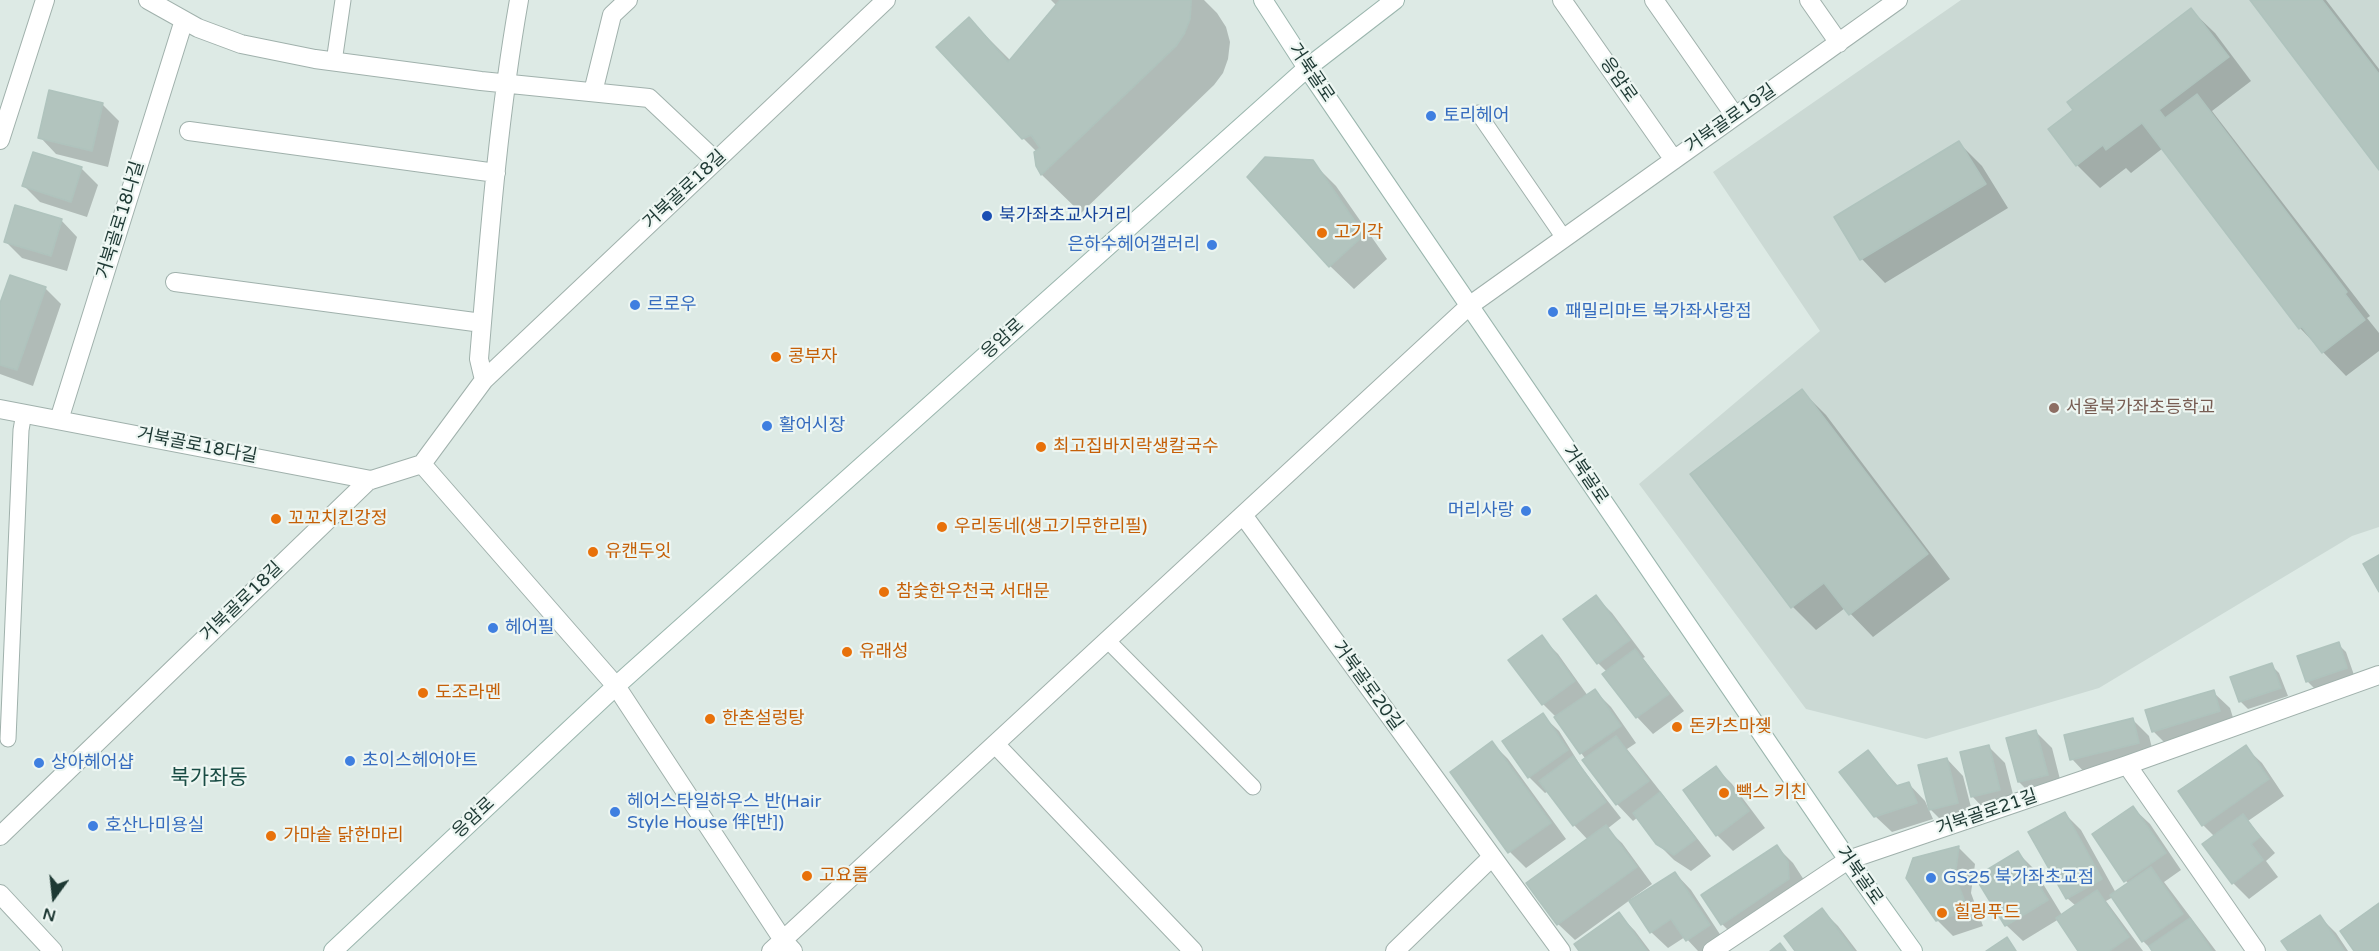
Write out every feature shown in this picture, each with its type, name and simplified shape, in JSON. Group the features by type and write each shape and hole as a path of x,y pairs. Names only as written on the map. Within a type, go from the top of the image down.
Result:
{"street":[{"path":"0,140 45,0"},
{"path":"148,0 198,28 241,44 334,62 649,98 716,160"},
{"path":"484,380 479,359 504,83 519,0"},
{"path":"593,92 612,15 628,0"},
{"name":"거북골로18길","path":"0,836 371,480 422,464 484,380 886,0"},
{"name":"거북골로","path":"1263,0 1307,68 1909,950"},
{"name":"응암로","path":"333,951 616,686 1307,68 1395,0"},
{"name":"응암로","path":"1562,0 1674,160"},
{"path":"1654,0 1735,116"},
{"path":"1809,0 1839,42"},
{"name":"거북골로19길","path":"1469,306 1898,0"},
{"name":"거북골로18나길","path":"59,420 184,20"},
{"path":"189,131 496,173"},
{"path":"176,282 482,322"},
{"path":"422,464 616,686 782,947 995,744 1469,306"},
{"name":"거북골로18다길","path":"0,409 371,480"},
{"name":"거북골로20길","path":"1243,515 1561,951"},
{"name":"거북골로21길","path":"1712,951 1848,860 2127,765 2379,675"},
{"path":"995,744 1193,951"},
{"path":"2127,765 2256,951"},
{"path":"1395,951 1492,857"},
{"path":"0,894 53,951"}],"lane":[{"path":"334,62 343,0"},
{"path":"1478,113 1564,238"},
{"path":"9,739 21,430 24,413"},
{"path":"1107,640 1253,787"}],"shaded area":[{"name":"서울북가좌초등학교","path":"1961,0 2379,0 2379,527 2352,536 2099,688 1926,739 1806,709 1639,484 1820,331 1713,172"}],"building":[{"path":"1060,0 1191,0 1190,19 1176,46 1041,175 1036,166 1034,152 1040,148 1031,135 1022,139 936,47 969,17 1008,62"},
{"path":"2250,0 2322,0 2379,74 2379,170"},
{"path":"2191,8 2229,57 2159,110 2165,118 2197,94 2347,292 2345,294 2365,320 2322,353 2302,327 2299,329 2142,123 2106,150 2103,145 2076,166 2048,129 2073,110 2067,102"},
{"path":"49,90 103,103 92,151 38,138"},
{"path":"1959,141 1986,184 1860,260 1834,217"},
{"path":"33,152 82,167 71,202 22,186"},
{"path":"1265,157 1313,160 1364,235 1329,267 1247,177"},
{"path":"15,205 62,219 51,256 4,242"},
{"path":"10,275 46,287 17,370 0,365 0,303"},
{"path":"1802,389 1928,554 1849,615 1824,583 1791,608 1690,474"},
{"path":"2379,555 2379,592 2363,564"},
{"path":"1596,595 1630,640 1597,664 1563,619"},
{"path":"1542,635 1575,681 1542,705 1508,660"},
{"path":"2339,642 2347,668 2306,682 2297,656"},
{"path":"1635,649 1669,694 1636,718 1602,674"},
{"path":"2272,663 2281,688 2239,702 2230,677"},
{"path":"1595,689 1621,726 1580,754 1554,717"},
{"path":"2214,690 2220,711 2152,732 2145,710"},
{"path":"1543,713 1568,750 1528,778 1502,741"},
{"path":"2133,718 2139,743 2070,760 2064,735"},
{"path":"2036,730 2048,775 2018,782 2006,738"},
{"path":"1616,736 1649,781 1616,805 1582,760"},
{"path":"1492,741 1551,823 1508,853 1450,772"},
{"path":"1989,745 2000,790 1971,797 1960,752"},
{"path":"2246,745 2269,779 2202,826 2178,791"},
{"path":"1868,750 1896,786 1909,782 1917,803 1874,817 1839,772"},
{"path":"1573,756 1606,802 1573,826 1539,781"},
{"path":"1947,758 1958,803 1929,810 1918,765"},
{"path":"1716,766 1749,811 1716,836 1683,790"},
{"path":"1660,792 1696,839 1674,855 1656,844 1633,813"},
{"path":"2133,806 2166,853 2124,882 2092,834"},
{"path":"2065,812 2102,879 2066,899 2028,832"},
{"path":"2243,814 2260,837 2251,844 2263,860 2232,884 2202,844"},
{"path":"1606,825 1637,867 1557,925 1526,883"},
{"path":"1777,845 1788,862 1789,879 1721,925 1701,895"},
{"path":"1959,846 1955,876 1968,910 1936,921 1906,878 1913,858"},
{"path":"2018,851 2048,900 2005,926 1975,877"},
{"path":"2151,867 2183,914 2142,942 2110,895"},
{"path":"1675,872 1710,925 1686,941 1671,919 1650,933 1629,901"},
{"path":"2097,890 2129,937 2109,951 2078,951 2056,918"},
{"path":"2379,903 2379,951 2354,951 2340,931"},
{"path":"1822,908 1854,951 1795,951 1784,936"},
{"path":"1619,912 1647,951 1579,951 1574,944"},
{"path":"2320,915 2344,951 2288,951 2281,941"},
{"path":"2190,918 2212,951 2152,951 2149,946"},
{"path":"2007,937 2016,951 1986,951"},
{"path":"1780,943 1786,951 1770,951"}],"place":[{"name":"토리헤어","path":"1431,116"},
{"name":"북가좌초교사거리","path":"987,216"},
{"name":"고기각","path":"1322,233"},
{"name":"은하수헤어갤러리","path":"1212,245"},
{"name":"르로우","path":"635,305"},
{"name":"패밀리마트 북가좌사랑점","path":"1553,312"},
{"name":"콩부자","path":"776,357"},
{"name":"서울북가좌초등학교","path":"2054,408"},
{"name":"활어시장","path":"767,426"},
{"name":"최고집바지락생칼국수","path":"1041,447"},
{"name":"머리사랑","path":"1526,511"},
{"name":"꼬꼬치킨강정","path":"276,519"},
{"name":"우리동네(생고기무한리필)","path":"942,527"},
{"name":"유캔두잇","path":"593,552"},
{"name":"참숯한우천국 서대문","path":"884,592"},
{"name":"헤어필","path":"493,628"},
{"name":"유래성","path":"847,652"},
{"name":"도조라멘","path":"423,693"},
{"name":"한촌설렁탕","path":"710,719"},
{"name":"돈카츠마졪","path":"1677,727"},
{"name":"초이스헤어아트","path":"350,761"},
{"name":"상아헤어샵","path":"39,763"},
{"name":"빽스 키친","path":"1724,793"},
{"name":"헤어스타일하우스 반(Hair Style House 伴[반])","path":"615,812"},
{"name":"호산나미용실","path":"93,826"},
{"name":"가마솥 닭한마리","path":"271,836"},
{"name":"고요룸","path":"807,876"},
{"name":"GS25 북가좌초교점","path":"1931,878"},
{"name":"힐링푸드","path":"1942,913"}],"district":[{"name":"북가좌동","path":"209,778"}]}
